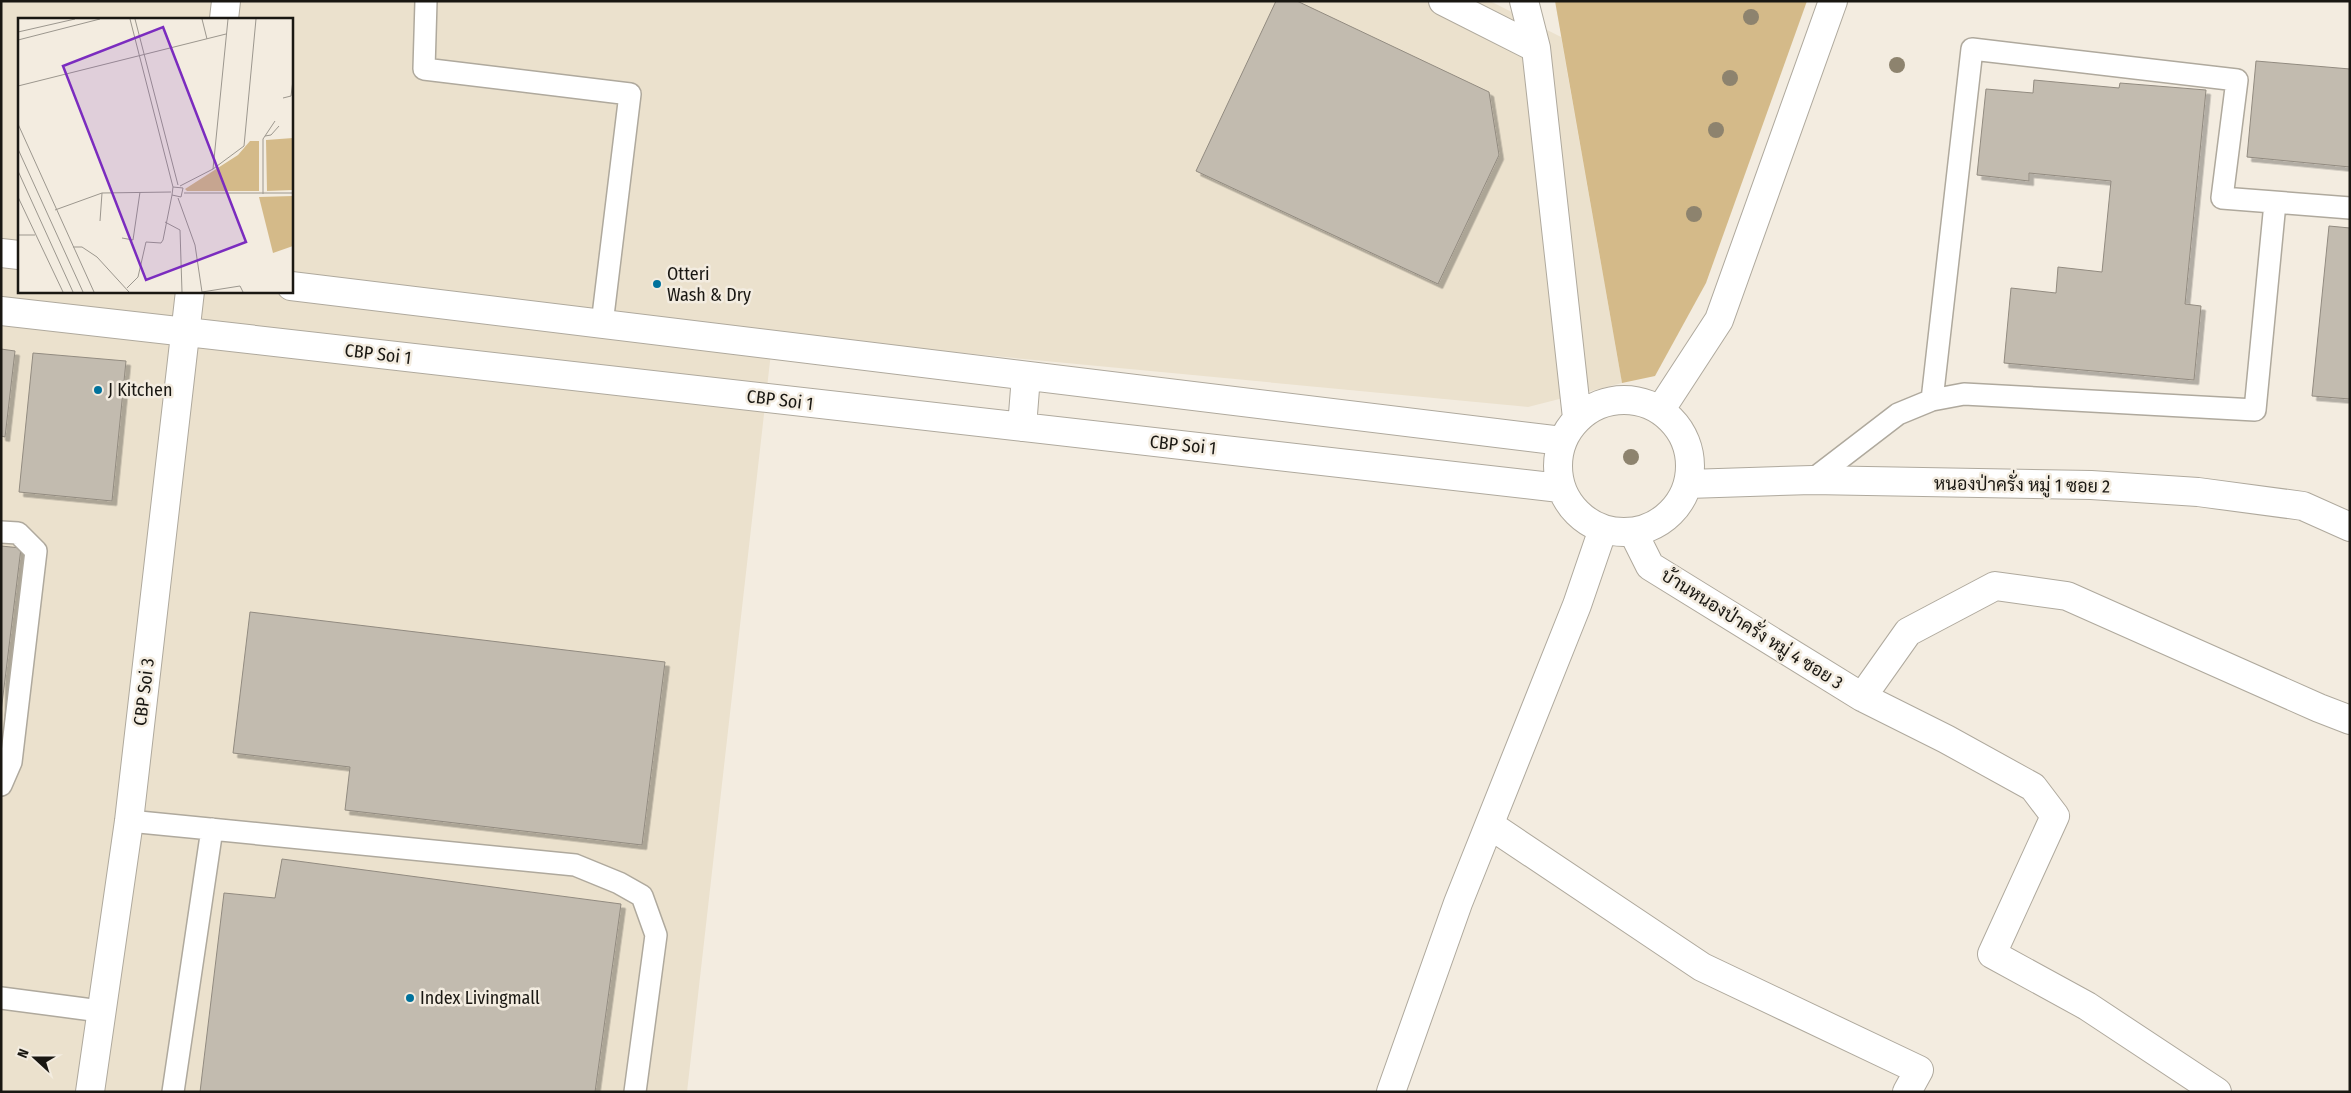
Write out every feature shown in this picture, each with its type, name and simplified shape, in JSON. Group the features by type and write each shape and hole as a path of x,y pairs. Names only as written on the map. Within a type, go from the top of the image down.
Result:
{"street":[{"path":"224,18 226,1"},
{"path":"1443,1 1536,48"},
{"path":"1524,1 1536,48 1577,418"},
{"path":"1661,409 1719,320 1832,1"},
{"path":"1,254 18,255"},
{"path":"292,286 1562,441"},
{"name":"CBP Soi 3","path":"90,1092 100,1011 129,821 190,292"},
{"name":"CBP Soi 1","path":"1,311 1560,488"},
{"path":"1022,427 1026,376"},
{"path":"1637,400 1661,409 1674,421 1688,448 1688,484 1672,513 1633,532 1603,530 1579,515 1560,488 1558,474 1562,441 1577,418 1608,401 1637,400"},
{"name":"หนองป่าครั่ง หมู่ 1 ซอย 2","path":"1688,484 1812,480 2090,485 2198,492 2303,506 2350,527"},
{"path":"1391,1092 1458,903 1577,605 1603,530"},
{"name":"บ้านหนองป่าครั่ง หมู่ 4 ซอย 3","path":"1633,532 1650,566 1862,697 1946,739 2033,787 2055,816 1992,954 2087,1006 2216,1092"},
{"path":"1862,697 1908,632 1995,586 2067,596 2318,708 2350,720"},
{"path":"1490,825 1702,967 1919,1070 1907,1092"}],"lane":[{"path":"426,1 424,69 630,94 602,324"},
{"path":"1932,400 1972,49 2237,80 2222,198 2350,208"},
{"path":"1812,480 1898,414 1932,400 1964,394 2255,410 2275,203"},
{"path":"1,532 18,533 36,551 11,762 1,785"},
{"path":"129,821 575,865 619,883 642,896 656,935 635,1092"},
{"path":"173,1092 212,829"},
{"path":"1,998 100,1011"}],"shaded area":[{"path":"1,1 1490,1 1561,37 1622,383 1528,407 773,335 687,1092 1,1092"},
{"path":"1555,1 1807,1 1706,283 1655,376 1622,383"}],"building":[{"path":"1276,1 1297,1 1489,92 1499,155 1438,284 1196,171"},
{"path":"2256,61 2350,69 2350,167 2247,157"},
{"path":"2034,80 2119,88 2120,83 2206,90 2185,304 2201,306 2194,380 2004,363 2011,288 2056,293 2058,267 2102,272 2111,181 2029,173 2029,181 1977,175 1986,89 2033,93"},
{"path":"2329,226 2350,228 2350,399 2312,396"},
{"path":"1,349 15,351 5,437 1,436"},
{"path":"33,353 126,361 112,501 19,492"},
{"path":"1,546 21,548 1,712"},
{"path":"250,612 665,662 642,845 345,810 350,767 233,753"},
{"name":"Index Livingmall","path":"282,859 621,904 595,1092 200,1092 224,893 275,898"}],"place":[{"name":"Otteri Wash & Dry","path":"657,284"},
{"name":"J Kitchen","path":"98,390"},
{"name":"Index Livingmall","path":"410,998"}]}
